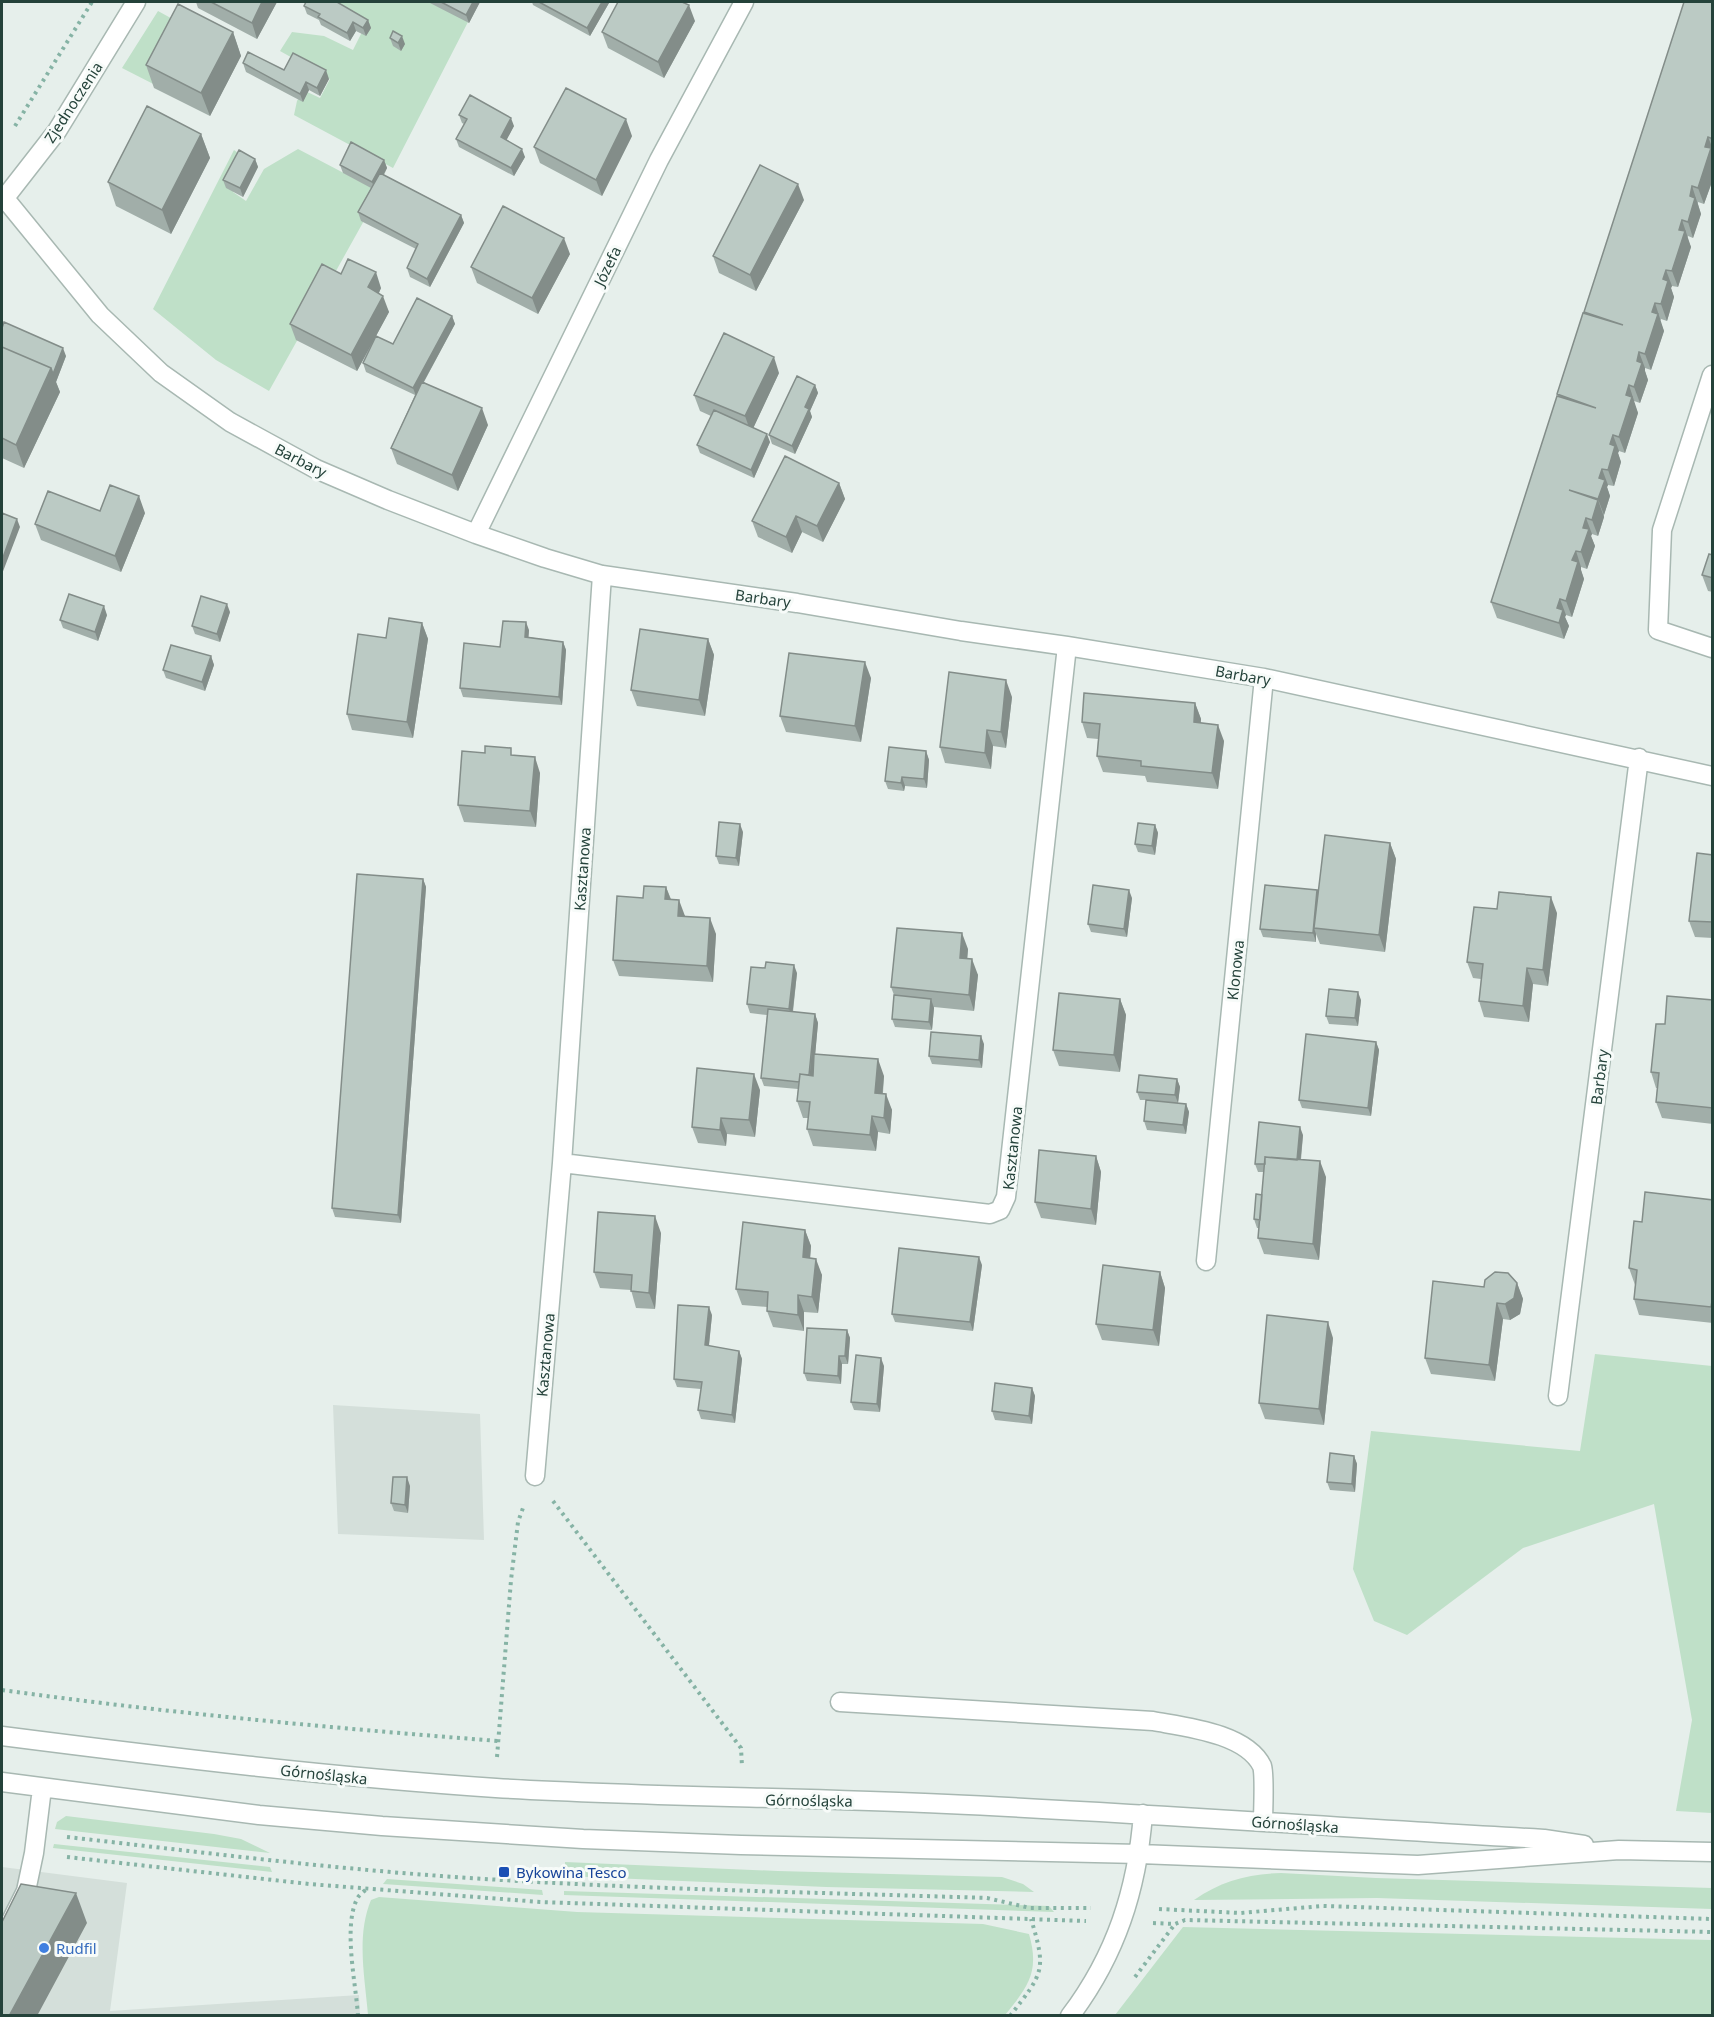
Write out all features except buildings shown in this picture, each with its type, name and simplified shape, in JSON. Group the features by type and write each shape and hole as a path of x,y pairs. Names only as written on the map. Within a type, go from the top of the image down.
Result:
{"street":[{"name":"Zjednoczenia","path":"3,197 57,131 136,2"},
{"name":"Józefa","path":"476,534 659,160 744,2"},
{"name":"Barbary","path":"3,197 100,315 161,372 222,416 316,469 476,534 602,575 797,603 961,632 1067,645 1264,678 1713,776"},
{"path":"1713,375 1662,530 1658,630 1713,648"},
{"name":"Kasztanowa","path":"535,1476 562,1162 602,575"},
{"name":"Kasztanowa","path":"562,1162 990,1214 1000,1209 1006,1197 1067,645"},
{"name":"Klonowa","path":"1206,1261 1264,678"},
{"name":"Barbary","path":"1558,1396 1639,759"},
{"path":"840,1702 1153,1721 1196,1729 1237,1742 1251,1753 1262,1767 1263,1822"},
{"name":"Górnośląska","path":"2,1736 158,1756 439,1784 599,1793 945,1804 1143,1814 1544,1839 1619,1850"},
{"name":"Górnośląska","path":"2,1782 259,1815 506,1836 741,1845 1140,1854 1418,1865 1619,1850 1713,1852"},
{"path":"2,1939 26,1891 37,1834 42,1788"},
{"path":"1070,2016 1088,1993 1124,1915 1140,1854 1143,1814"}],"path":[{"path":"12,132 92,2"},
{"path":"2,1690 287,1725 498,1741 502,1670 518,1522 535,1476"},
{"path":"535,1476 741,1748"},
{"path":"37,1834 302,1864 441,1876 565,1883 987,1898 1030,1908 1124,1915 1175,1924"},
{"path":"34,1853 309,1884 540,1902 1031,1919 1240,1913 1323,1906 1713,1919"},
{"path":"358,2016 351,1953 353,1911 358,1896 368,1889"},
{"path":"1010,2016 1037,1979 1040,1966 1040,1950 1031,1919"},
{"path":"1131,1982 1175,1924 1185,1920 1713,1932"}],"shaded area":[{"path":"333,1405 480,1414 484,1540 338,1534"},
{"path":"2,1867 127,1883 110,2011 359,1995 360,2015 2,2016"}],"green space":[{"path":"323,2 432,2 468,22 393,168 294,115 297,101 303,90 320,98 330,79 280,51 292,32 324,36 353,50 366,24"},
{"path":"158,11 198,33 167,91 122,68"},
{"path":"298,149 380,192 269,391 216,360 153,309 234,150 250,162 233,192 246,201 264,169"},
{"path":"1595,1354 1712,1366 1712,1813 1676,1811 1692,1720 1654,1504 1523,1548 1407,1635 1374,1621 1353,1569 1371,1431 1580,1451"},
{"path":"66,1816 214,1834 241,1839 270,1853 55,1829 57,1822"},
{"path":"54,1844 270,1867 272,1872 53,1848"},
{"path":"565,1862 1002,1877 1023,1884 1034,1892 826,1887 565,1876"},
{"path":"1281,1873 1712,1888 1712,1909 1377,1898 1194,1900 1225,1883 1257,1875"},
{"path":"387,1879 542,1890 543,1895 383,1884"},
{"path":"564,1891 1049,1906 1054,1912 564,1895"},
{"path":"379,1897 577,1912 983,1924 1029,1934 1032,1947 1032,1969 1026,1987 1005,2015 368,2015 363,1957 364,1928 371,1900"},
{"path":"1183,1927 1712,1940 1712,2015 1115,2015"}],"place":[{"name":"Bykowina Tesco","path":"504,1872"},
{"name":"Rudfil","path":"44,1948"}]}
